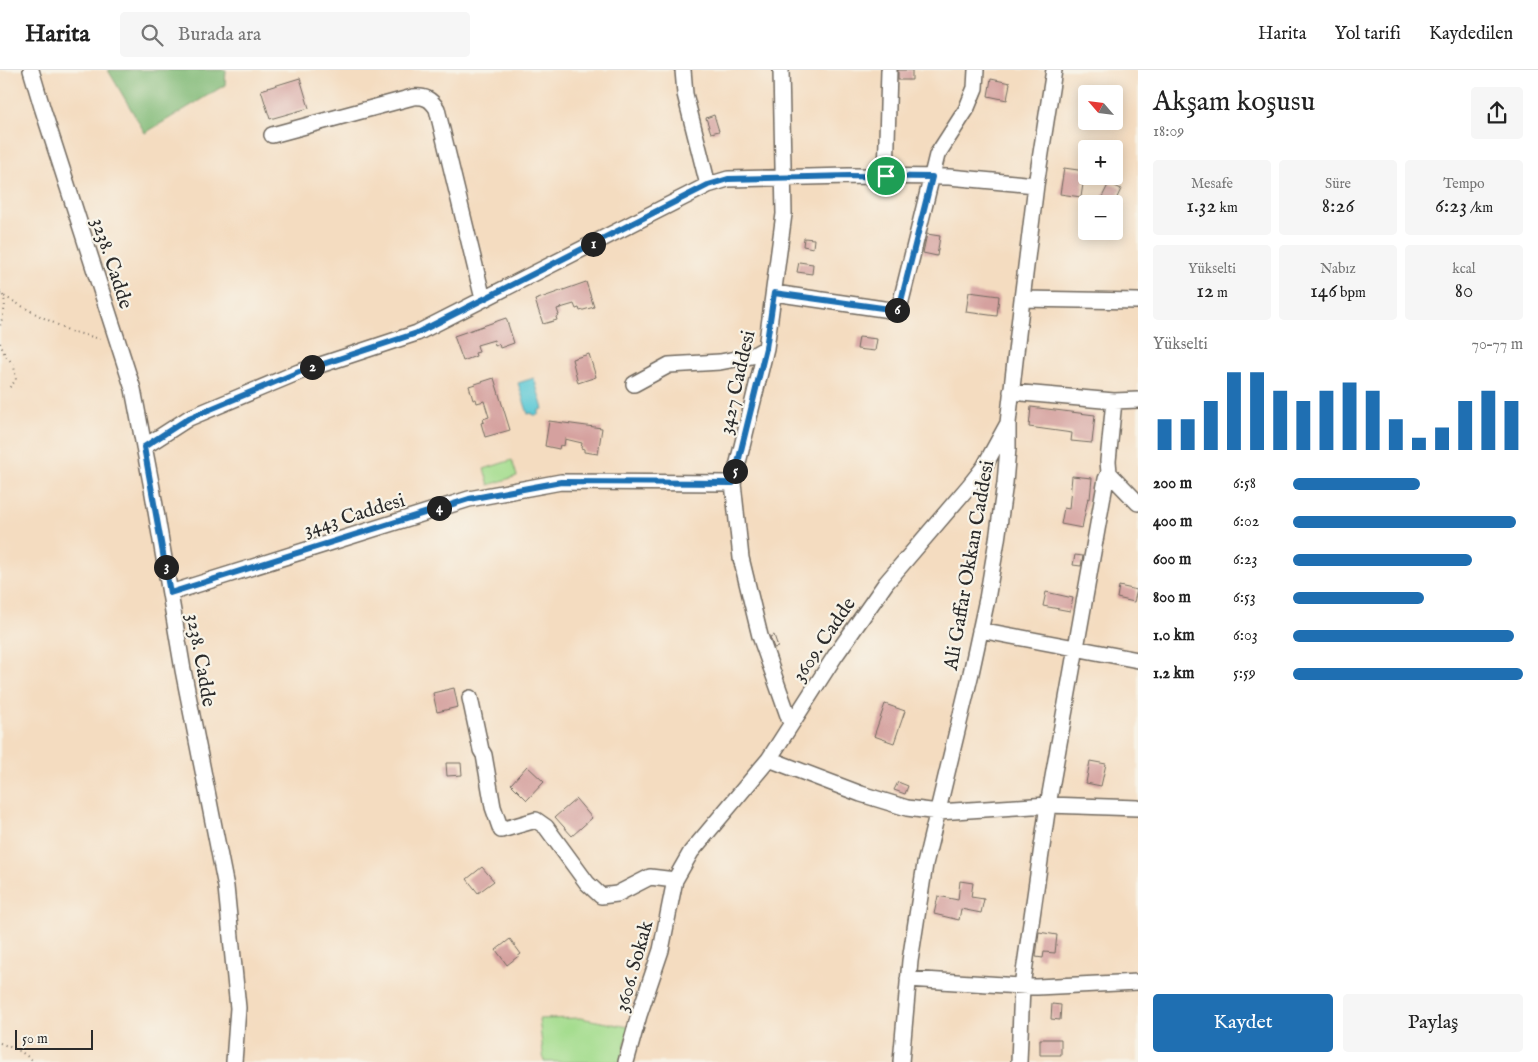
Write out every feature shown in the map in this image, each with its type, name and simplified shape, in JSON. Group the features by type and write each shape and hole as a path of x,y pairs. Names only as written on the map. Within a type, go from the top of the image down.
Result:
{"street":[{"name":"3238. Cadde","path":"31,70 133,389 183,670 226,887 238,1008 234,1062"},
{"path":"683,70 685,94 708,185"},
{"name":"3427 Caddesi","path":"781,70 784,214 766,348 733,483 741,558 760,636 791,724"},
{"path":"886,176 889,70"},
{"path":"774,293 897,310 901,301 937,155 966,110 975,88 976,70"},
{"name":"Ali Gaffar Okkan Caddesi","path":"901,1062 908,979 925,864 980,630 995,550 1005,483 1008,423 1022,299 1036,186 1054,70"},
{"path":"272,135 413,96 422,96 431,100 437,109 483,300"},
{"path":"144,447 189,418 299,372 417,333 708,185 728,179 886,176 949,177 1036,186"},
{"path":"1022,299 1138,301"},
{"path":"634,384 668,365 720,362 752,356 766,348"},
{"path":"1011,392 1114,401 1138,400"},
{"path":"1019,1062 1022,986 1048,805 1106,479 1109,473 1108,461 1114,401"},
{"name":"3609. Cadde","path":"675,880 691,852 768,760 840,649 886,583 984,467 1008,423"},
{"path":"1109,473 1138,503"},
{"name":"3443 Caddesi","path":"170,593 469,499 561,482 733,483"},
{"path":"980,630 1138,660"},
{"path":"470,698 481,750 484,755 493,807 501,830 536,820 546,827 587,883 602,896 617,894 650,877 675,880"},
{"path":"768,760 861,794 907,808 938,812 1048,805 1138,808"},
{"name":"3606. Sokak","path":"626,1062 639,1015 661,950 675,880"},
{"path":"908,979 1037,987 1138,982"}],"path":[{"path":"0,293 40,316 70,330 118,345"},
{"path":"0,326 5,309 4,296"},
{"path":"0,343 5,355 14,365 16,380 9,388"},
{"path":"0,1042 20,1051 35,1062"}],"green space":[{"path":"108,70 226,70 225,85 145,133"},
{"path":"512,460 517,476 489,485 484,469"},
{"path":"580,1018 629,1027 621,1062 544,1062 539,1019"}],"water":[{"path":"534,378 543,409 539,410 537,415 528,414 518,383"}],"building":[{"path":"898,70 912,70 912,80 898,80"},
{"path":"300,78 309,108 270,119 261,90"},
{"path":"991,79 1010,83 1007,100 988,96"},
{"path":"714,115 719,131 711,133 706,118"},
{"path":"1064,168 1078,170 1078,185 1083,185 1081,195 1078,197 1060,194"},
{"path":"1108,185 1121,189 1118,195 1103,195"},
{"path":"927,234 940,236 937,256 923,253"},
{"path":"804,238 814,239 813,248 803,246"},
{"path":"799,262 813,264 812,274 797,272"},
{"path":"586,282 594,307 580,311 579,308 576,309 574,304 557,309 559,315 556,317 557,320 543,324 535,300"},
{"path":"969,292 999,296 997,316 966,312"},
{"path":"506,318 514,343 500,348 499,344 495,346 494,340 477,345 479,352 475,353 476,356 463,361 454,336"},
{"path":"859,337 877,339 875,351 857,349"},
{"path":"589,354 596,377 578,383 572,359"},
{"path":"494,378 510,430 485,437 481,423 484,422 483,419 489,417 484,401 477,403 476,399 473,400 469,386"},
{"path":"1031,407 1095,415 1092,443 1071,441 1072,433 1029,427"},
{"path":"549,421 602,428 598,454 584,452 584,449 581,448 582,443 565,439 564,446 560,445 559,449 545,446"},
{"path":"1072,476 1092,478 1090,499 1088,498 1082,528 1061,524 1064,508 1069,509"},
{"path":"1075,555 1083,556 1081,566 1073,565"},
{"path":"1119,586 1137,590 1134,602 1117,598"},
{"path":"1046,592 1073,598 1070,611 1043,606"},
{"path":"774,635 778,647 774,648 770,637"},
{"path":"454,688 458,707 437,712 433,693"},
{"path":"885,704 905,711 894,743 874,736"},
{"path":"1090,761 1106,764 1101,786 1086,783"},
{"path":"446,763 461,763 462,775 447,776"},
{"path":"527,766 544,782 527,800 511,784"},
{"path":"898,782 908,786 905,794 894,790"},
{"path":"576,799 592,818 572,836 555,817"},
{"path":"482,867 494,881 478,893 467,879"},
{"path":"960,881 973,883 971,897 984,899 981,913 961,909 959,920 934,914 938,896 958,900"},
{"path":"1039,932 1057,935 1055,953 1044,952 1043,958 1036,957"},
{"path":"510,939 521,954 507,965 496,950"},
{"path":"1052,1004 1061,1005 1060,1020 1051,1019"},
{"path":"1040,1039 1061,1039 1061,1055 1040,1055"}],"route":[{"path":"886,176 932,177 901,301 897,310 774,293 766,348 733,483 561,482 469,499 170,593 144,447 189,418 299,372 417,333 708,185 728,179 886,176"}]}
